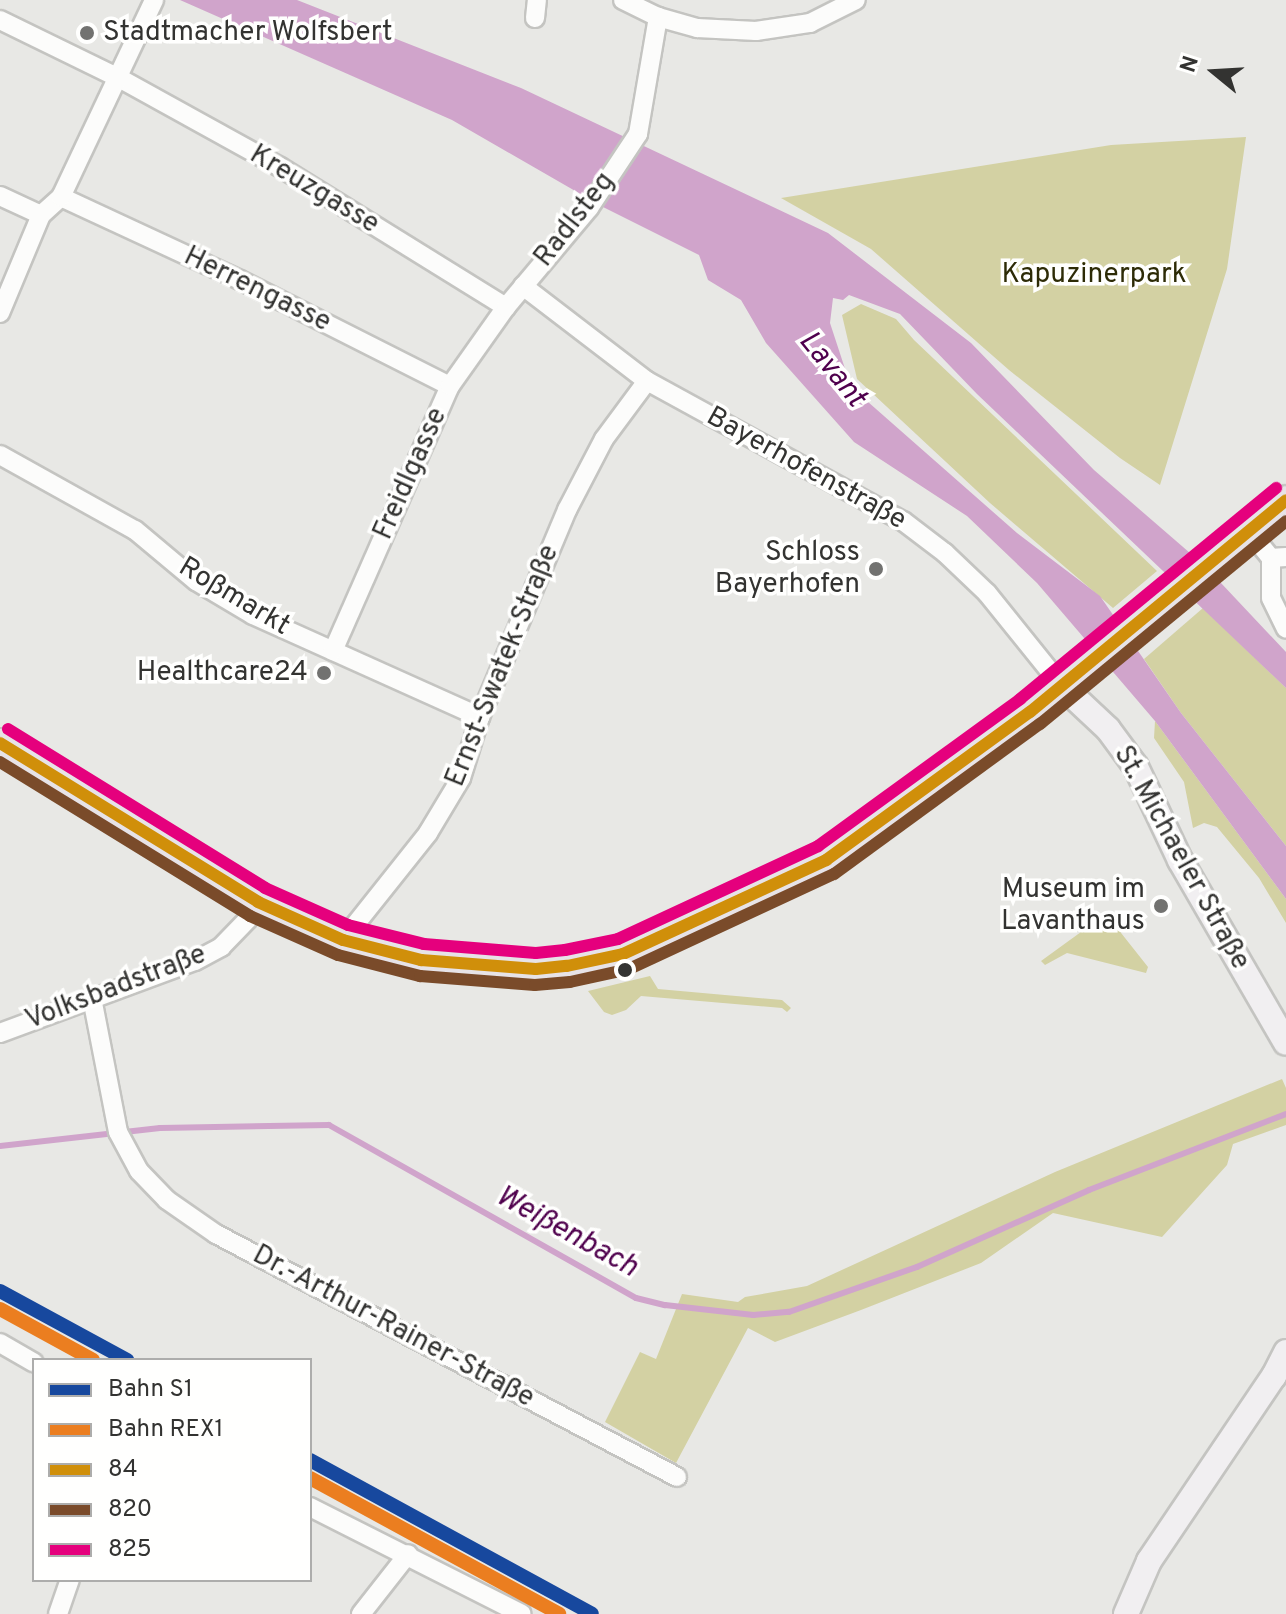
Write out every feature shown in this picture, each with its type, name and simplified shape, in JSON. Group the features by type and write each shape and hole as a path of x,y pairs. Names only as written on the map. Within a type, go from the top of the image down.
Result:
{"main road":[{"path":"0,743 258,902 343,940 421,960 494,967 536,969 623,954 826,860 955,768 1286,500"},
{"name":"St. Michaeler Straße","path":"1072,676 1136,767 1180,860 1286,1043"},
{"path":"1126,1614 1149,1561 1274,1376 1286,1352"}],"street":[{"path":"0,313 41,215 61,197 154,0"},
{"path":"629,3 658,17 697,28 756,31 810,23 856,0"},
{"name":"Radlsteg","path":"506,307 560,246 638,134 658,17"},
{"name":"Kreuzgasse","path":"0,20 119,78 280,167 506,307"},
{"path":"0,196 41,215"},
{"name":"Herrengasse","path":"61,197 240,280 450,386"},
{"name":"Bayerhofenstraße","path":"523,286 647,381 903,521 945,553 1072,676"},
{"name":"Freidlgasse","path":"333,651 450,386 506,307"},
{"name":"Ernst-Swatek-Straße","path":"343,940 428,833 461,778 480,717 567,510 604,439 647,381"},
{"name":"Roßmarkt","path":"0,455 135,530 196,581 242,608 480,717"},
{"path":"1249,531 1278,558 1271,598 1286,629"},
{"name":"Volksbadstraße","path":"0,1033 195,961 221,947 248,919 258,902"},
{"name":"Dr.-Arthur-Rainer-Straße","path":"92,998 112,1111 128,1153 139,1171 167,1200 216,1234 677,1477"},
{"path":"0,1343 32,1362"},
{"path":"312,1508 522,1614"},
{"path":"361,1614 408,1554"},
{"path":"58,1614 69,1582"}],"green space":[{"name":"Kapuzinerpark","path":"1246,137 1227,269 1160,485 1120,458 1009,370 871,249 781,198 1111,145"},
{"path":"861,304 896,319 914,340 1157,571 1113,608 990,503 857,379 842,315"},
{"path":"1203,608 1286,688 1286,846 1181,713 1144,659"},
{"path":"1155,721 1286,899 1286,923 1259,878 1217,827 1204,823 1193,828 1184,782 1154,738"},
{"path":"1103,916 1110,919 1148,967 1146,973 1067,953 1045,965 1041,961"},
{"path":"650,976 658,989 782,1000 791,1008 787,1012 782,1008 641,996 626,1010 612,1015 604,1012 588,991"},
{"path":"1282,1079 1286,1088 1286,1125 1233,1144 1227,1165 1162,1237 1053,1213 981,1263 861,1310 775,1342 748,1328 676,1463 605,1422 640,1352 656,1359 682,1294 738,1302 745,1297 807,1286 1055,1172"}],"water":[{"name":"Lavant","path":"180,0 297,0 521,88 828,233 971,343 1094,470 1205,566 1286,652 1286,688 977,394 900,314 849,295 843,300 833,298 830,323 851,387 1017,533 1100,596 1181,713 1286,846 1286,899 1155,721 1037,583 967,516 854,442 766,343 741,300 708,280 699,255 603,207 452,120"}],"waterway":[{"name":"Weißenbach","path":"0,1146 160,1128 329,1125 636,1298 665,1305 753,1315 789,1312 917,1267 1089,1190 1286,1114"}],"rail line":[{"name":"S1","path":"0,1291 123,1358"},
{"name":"REX1","path":"0,1309 89,1358"},
{"name":"S1","path":"312,1461 592,1614"},
{"name":"REX1","path":"312,1479 559,1614"}],"transit line":[{"name":"825","path":"8,729 265,888 348,925 424,944 536,953 565,950 618,939 818,846 1020,699 1276,488"},
{"name":"84","path":"0,743 258,902 343,940 421,960 536,969 567,966 623,954 826,860 1030,712 1286,500"},
{"name":"820","path":"0,762 250,916 338,955 420,976 535,985 570,982 629,969 834,874 1040,724 1286,521"}],"place":[{"name":"Stadtmacher Wolfsbert","path":"87,33"},
{"name":"Schloss Bayerhofen","path":"876,569"},
{"name":"Healthcare24","path":"324,673"},
{"name":"Museum im Lavanthaus","path":"1161,906"}]}
